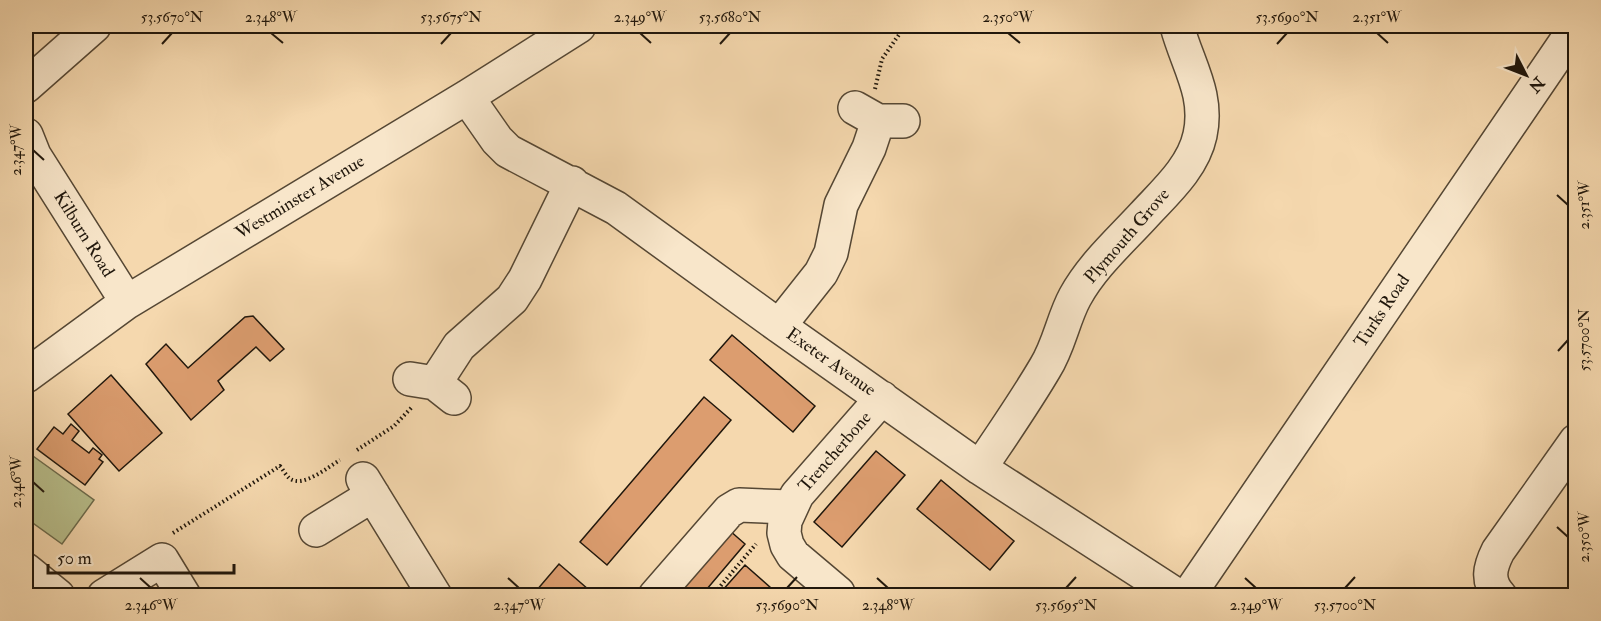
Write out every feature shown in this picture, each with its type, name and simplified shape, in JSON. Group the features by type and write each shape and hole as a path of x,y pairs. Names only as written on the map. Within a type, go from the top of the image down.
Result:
{"street":[{"path":"26,86 94,26"},
{"name":"Westminster Avenue","path":"26,376 127,302 467,97 579,26"},
{"name":"Plymouth Grove","path":"980,468 1046,367 1075,298 1092,272 1176,180 1189,162 1199,138 1203,114 1199,88 1181,43 1177,26"},
{"name":"Turks Road","path":"1188,596 1573,35"},
{"name":"Exeter Avenue","path":"467,97 497,140 508,151 616,208 980,468 1178,596"},
{"path":"779,326 821,273 831,254 841,205 868,148 876,117"},
{"name":"Kilburn Road","path":"28,150 127,302"},
{"path":"432,386 459,346 513,299 572,183"},
{"name":"Trencherbone","path":"655,596 729,511 739,505 787,516 797,495 882,398"},
{"path":"1500,596 1491,580 1491,567 1498,551 1575,441"},
{"path":"316,530 368,487 435,596"},
{"path":"787,516 784,533 793,555 838,593"},
{"path":"104,596 162,560 184,596"},
{"path":"26,570 58,596"}],"path":[{"path":"876,117 882,59 905,26"},
{"path":"162,560 153,546 280,466 289,478 296,482 303,482 394,426 432,386"},
{"path":"712,596 772,525 787,516"}],"green space":[{"path":"26,451 94,500 62,544 26,518"}],"building":[{"path":"253,316 284,349 270,361 256,347 218,381 224,390 191,420 146,364 166,344 188,368 245,317"},
{"path":"732,335 815,406 793,432 710,360"},
{"path":"111,375 162,433 119,471 68,414"},
{"path":"704,397 731,420 607,565 580,542"},
{"path":"71,424 79,431 72,440 89,453 93,448 102,455 99,459 103,462 85,485 37,449 54,427 63,434"},
{"path":"876,451 905,475 842,547 814,522"},
{"path":"941,480 1014,541 990,570 917,509"},
{"path":"729,530 745,544 701,596 674,596"},
{"path":"559,564 596,596 540,596 536,591"},
{"path":"745,565 780,596 725,596 721,592"}]}
